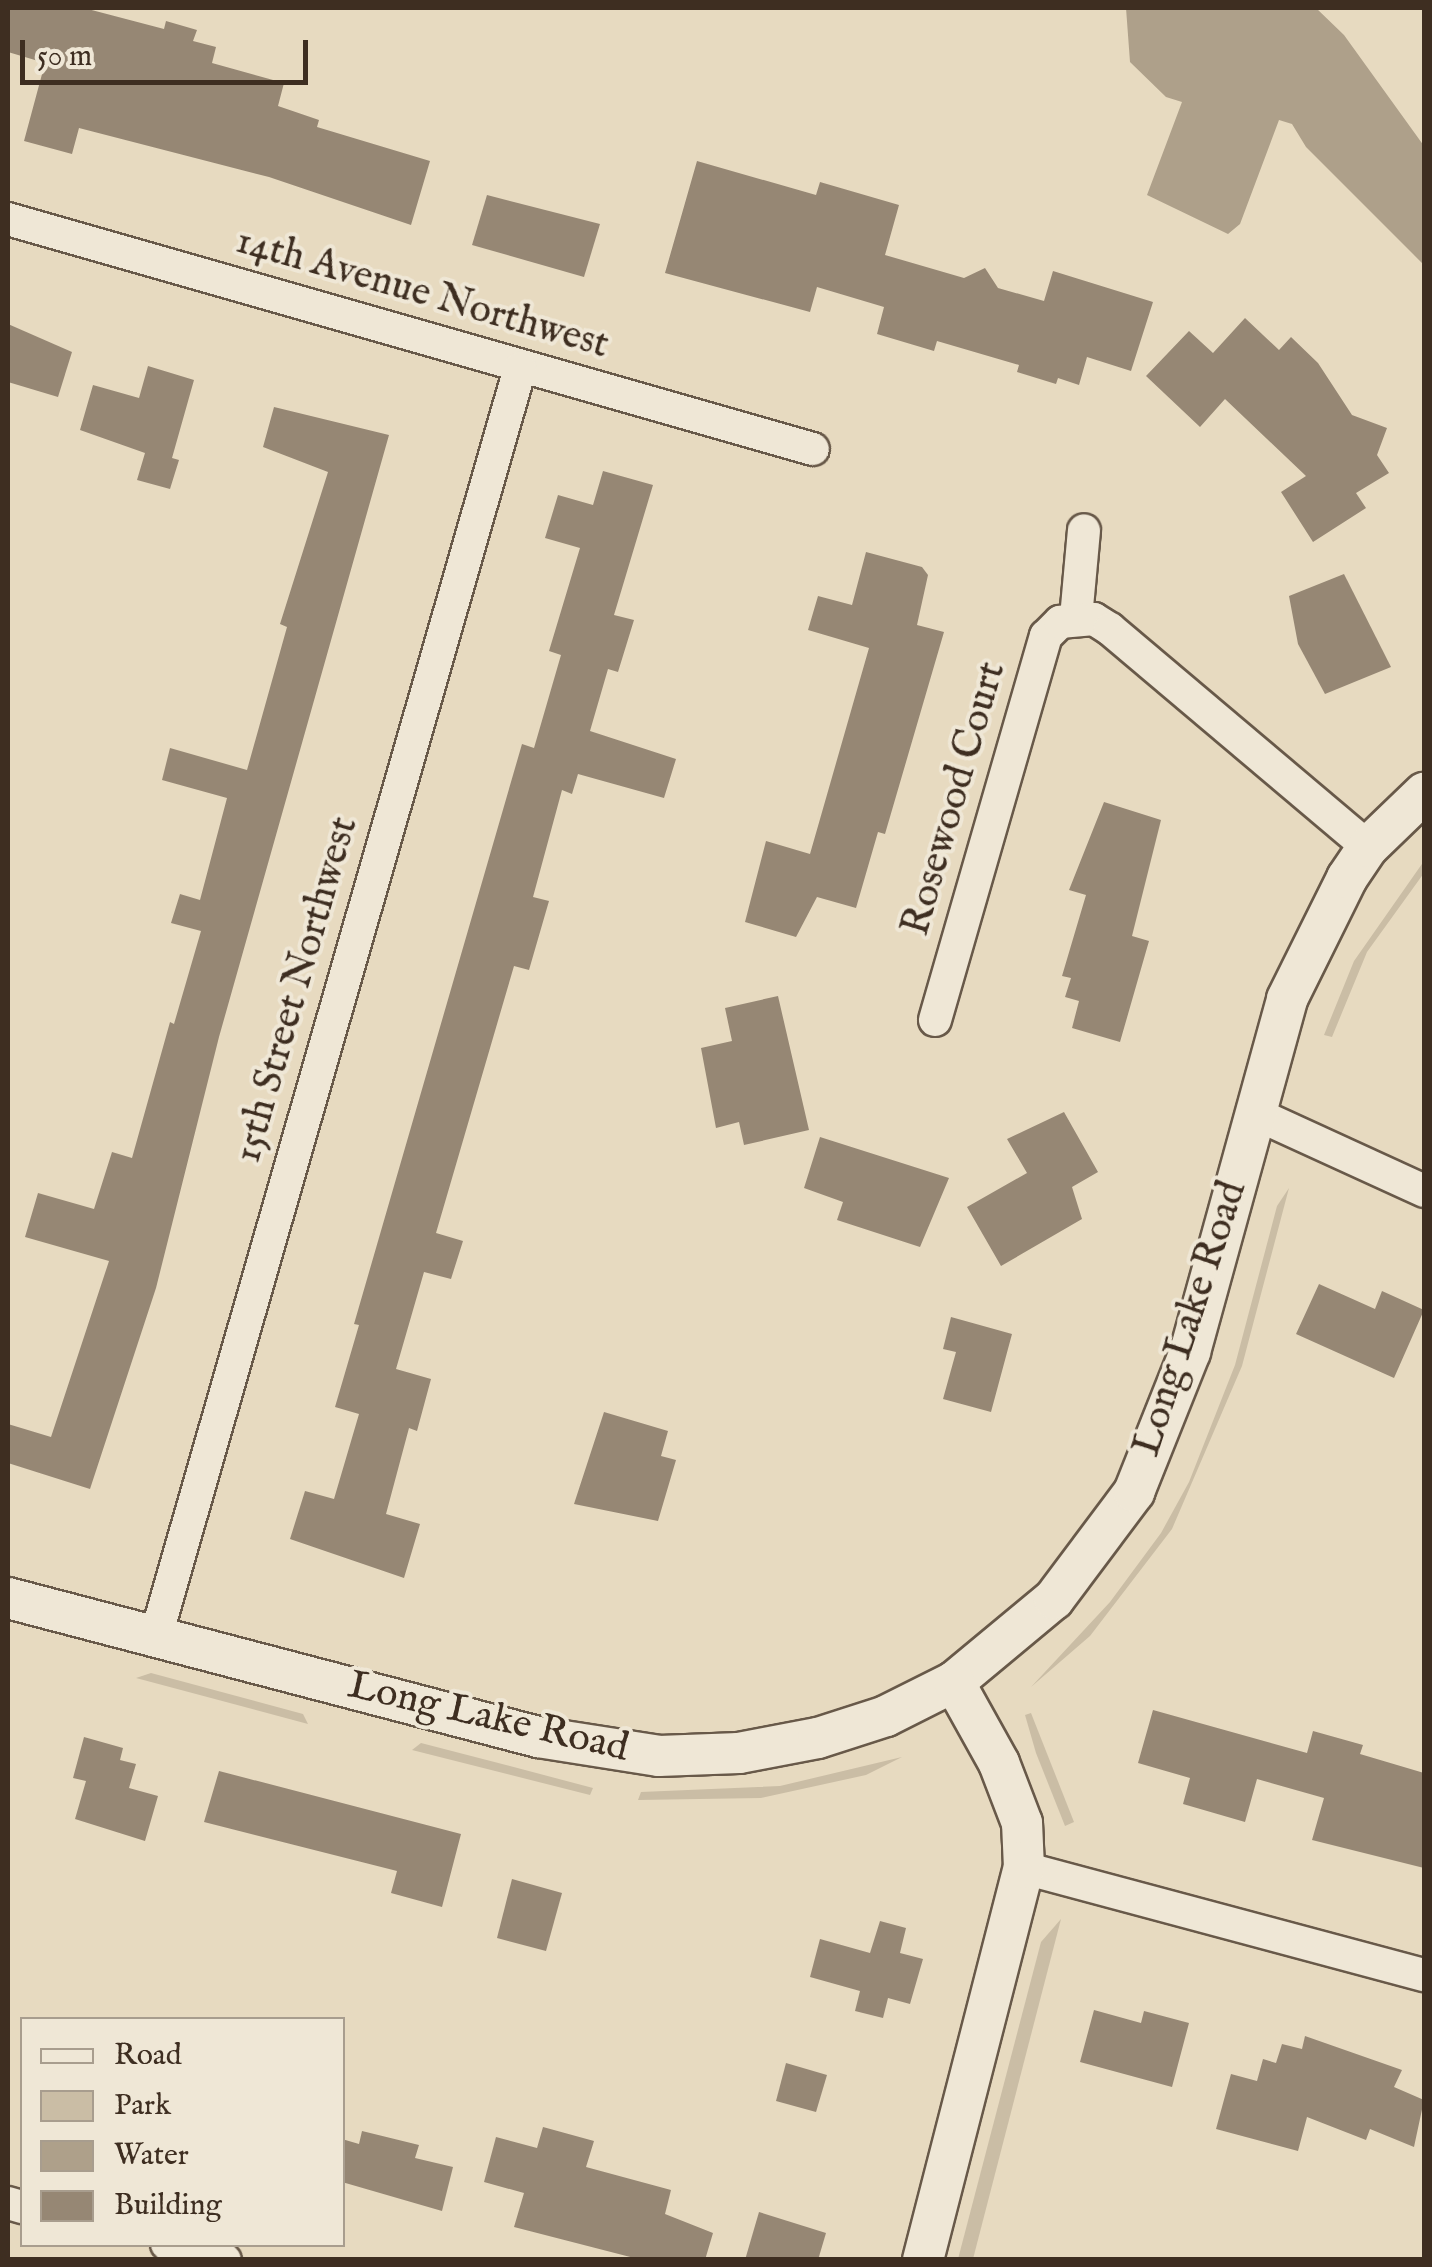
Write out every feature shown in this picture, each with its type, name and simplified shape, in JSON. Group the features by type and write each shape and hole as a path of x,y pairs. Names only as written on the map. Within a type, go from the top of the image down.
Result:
{"street":[{"name":"14th Avenue Northwest","path":"8,219 813,449"},
{"name":"15th Street Northwest","path":"156,1636 520,368"},
{"path":"1084,530 1076,618 1110,629 1368,848"},
{"name":"Rosewood Court","path":"935,1020 1046,636 1076,618"},
{"name":"Long Lake Road","path":"8,1598 538,1737 660,1756 739,1754 818,1738 886,1716 954,1682 1054,1600 1134,1492 1190,1352 1254,1113 1301,967 1368,848 1424,793"},
{"path":"1254,1113 1424,1191"},
{"path":"924,2260 1024,1868 1022,1823 1000,1764 954,1682"},
{"path":"1024,1868 1424,1975"},
{"path":"178,2247 224,2260"}],"green space":[{"path":"1424,861 1424,873 1367,952 1332,1037 1324,1035 1354,961"},
{"path":"1289,1188 1242,1366 1172,1529 1090,1636 1031,1687 1110,1602 1161,1533 1189,1482 1235,1365 1277,1206"},
{"path":"151,1673 303,1714 308,1724 136,1678"},
{"path":"1031,1713 1074,1822 1065,1826 1036,1753 1025,1715"},
{"path":"421,1743 593,1788 590,1795 412,1750"},
{"path":"902,1757 866,1775 761,1798 638,1800 641,1792 780,1786"},
{"path":"1061,1919 973,2259 958,2259 1041,1942"}],"water":[{"path":"1126,8 1316,8 1344,35 1424,146 1424,265 1306,147 1292,124 1279,120 1240,224 1228,234 1147,195 1182,102 1166,97 1130,62"}],"building":[{"path":"8,8 84,8 164,29 166,21 197,30 193,41 216,47 212,63 284,83 278,106 319,120 317,127 430,161 411,225 269,177 79,128 72,154 24,141 45,63 8,52"},
{"path":"697,161 816,195 820,182 899,205 885,255 964,278 985,268 998,288 1044,301 1053,271 1153,302 1131,371 1087,357 1079,385 1058,378 1056,384 1017,372 1019,365 937,341 934,351 877,334 884,307 817,287 810,312 665,273"},
{"path":"487,195 600,224 584,277 472,245"},
{"path":"1245,318 1279,350 1291,337 1318,363 1352,415 1387,428 1377,455 1389,473 1356,493 1366,508 1313,542 1281,492 1306,476 1225,399 1200,427 1146,376 1189,331 1213,353"},
{"path":"8,324 72,352 58,397 8,382"},
{"path":"148,366 194,380 172,458 179,460 170,489 137,480 145,453 80,430 93,385 139,398"},
{"path":"274,407 389,435 219,1037 156,1288 90,1489 8,1463 8,1424 51,1437 109,1261 25,1237 38,1193 94,1209 112,1152 132,1158 170,1022 174,1024 201,931 171,923 180,894 200,900 227,798 162,780 170,748 247,770 287,627 280,624 328,472 263,447"},
{"path":"603,471 653,485 614,615 634,620 618,672 608,669 590,731 676,759 664,798 578,774 572,794 562,790 533,897 549,901 529,970 514,966 436,1233 463,1241 451,1279 424,1272 396,1369 431,1379 417,1431 409,1428 386,1514 420,1524 404,1578 290,1539 305,1491 334,1499 359,1414 335,1407 359,1325 354,1324 522,744 534,748 561,655 549,651 580,548 545,538 558,495 593,505"},
{"path":"866,552 922,567 928,575 917,625 944,632 885,834 878,832 856,908 817,897 796,937 745,922 766,841 810,854 869,648 808,630 818,596 852,605"},
{"path":"1344,574 1391,667 1325,694 1298,644 1289,596"},
{"path":"1104,802 1161,820 1132,936 1149,941 1120,1042 1072,1028 1079,1001 1065,997 1071,978 1062,976 1086,895 1069,890"},
{"path":"778,996 809,1130 744,1145 739,1122 716,1128 701,1048 732,1041 725,1008"},
{"path":"1064,1112 1098,1172 1072,1187 1082,1219 1001,1266 967,1207 1027,1173 1007,1139"},
{"path":"820,1137 949,1178 920,1247 837,1220 843,1202 804,1188"},
{"path":"1319,1284 1375,1309 1382,1291 1424,1310 1394,1378 1296,1334"},
{"path":"951,1317 1012,1334 991,1412 943,1399 956,1352 943,1349"},
{"path":"604,1412 668,1431 661,1456 676,1460 658,1521 574,1504"},
{"path":"1153,1710 1307,1753 1313,1731 1363,1745 1360,1754 1424,1773 1424,1868 1312,1840 1324,1798 1257,1779 1245,1822 1183,1804 1190,1778 1138,1763"},
{"path":"84,1737 123,1748 120,1760 136,1764 129,1788 158,1796 145,1841 75,1819 86,1781 73,1778"},
{"path":"219,1771 461,1834 442,1907 391,1893 397,1871 204,1822"},
{"path":"512,1879 562,1893 546,1951 497,1938"},
{"path":"880,1921 906,1928 900,1953 923,1959 910,2004 888,1998 883,2018 855,2011 860,1991 810,1977 820,1939 870,1953"},
{"path":"1094,2010 1141,2023 1144,2011 1189,2023 1172,2087 1080,2062"},
{"path":"1305,2036 1402,2070 1394,2087 1424,2100 1414,2147 1370,2129 1366,2140 1307,2117 1298,2151 1216,2129 1231,2074 1257,2081 1263,2059 1276,2063 1282,2044 1302,2049"},
{"path":"786,2063 827,2075 816,2112 776,2101"},
{"path":"543,2127 594,2141 586,2167 671,2190 665,2214 713,2233 705,2260 642,2260 514,2227 524,2193 484,2182 496,2137 537,2148"},
{"path":"362,2131 419,2145 415,2158 453,2167 442,2211 345,2183 345,2140 359,2144"},
{"path":"759,2212 826,2233 818,2260 745,2260"}]}
